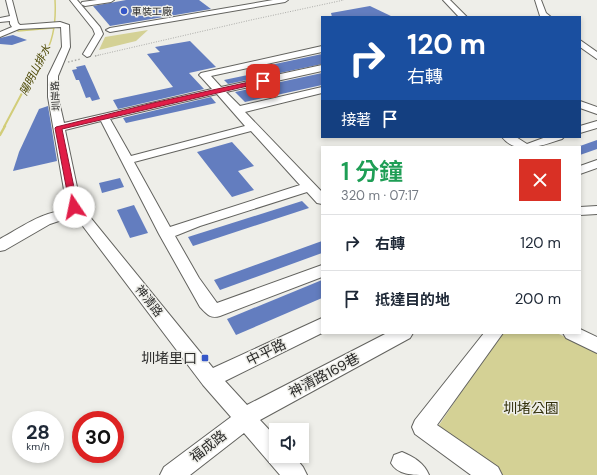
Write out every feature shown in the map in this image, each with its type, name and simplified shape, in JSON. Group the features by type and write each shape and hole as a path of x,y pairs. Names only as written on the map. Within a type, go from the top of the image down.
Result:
{"street":[{"path":"73,0 97,29 99,34 86,57"},
{"path":"85,4 111,0"},
{"path":"247,0 254,5"},
{"path":"110,30 285,0"},
{"path":"538,0 545,16"},
{"path":"448,3 462,16"},
{"path":"0,14 8,6"},
{"path":"0,20 8,6"},
{"path":"0,35 18,27 14,24 8,6"},
{"name":"圳岸路","path":"18,27 60,24 65,25 64,36 66,41 59,64 53,76 53,97 74,207 83,217"},
{"path":"581,45 597,56"},
{"path":"321,49 204,75 321,199"},
{"path":"59,128 321,68"},
{"path":"238,110 321,90"},
{"path":"581,104 597,112"},
{"path":"104,117 166,234 211,310 214,311 241,302 321,271"},
{"path":"581,130 597,124"},
{"path":"128,160 253,127"},
{"path":"510,138 522,146"},
{"path":"531,146 555,138"},
{"path":"581,170 597,164"},
{"path":"166,234 309,187"},
{"path":"581,211 597,210"},
{"path":"0,246 45,221 61,215 83,217"},
{"name":"神清路","path":"83,217 210,378 269,445"},
{"name":"中平路","path":"210,378 321,325"},
{"name":"神清路169巷","path":"245,417 402,334"},
{"path":"490,475 423,427 493,334"},
{"path":"574,334 597,345"},
{"name":"福成路","path":"172,475 245,417"},
{"path":"285,463 295,475"}],"path":[{"path":"59,64 280,13 344,0"}],"green space":[{"path":"148,30 136,41 99,50 105,37"},
{"name":"圳堵公園","path":"500,334 559,334 597,353 597,475 501,475 435,431"}],"building":[{"path":"126,0 199,0 211,9 110,26 93,6"},
{"path":"370,6 391,16 332,16 331,13"},
{"path":"13,35 27,40 12,45 0,44 0,38"},
{"path":"190,41 216,67 189,73 204,89 118,109 113,100 173,87 147,54 160,52 155,47"},
{"path":"321,54 321,64 228,84 224,80 266,71 261,67"},
{"path":"85,65 100,99 92,101 90,97 86,98 79,80 76,80 72,70 77,69 76,67"},
{"path":"321,73 321,85 245,102 235,92"},
{"path":"211,97 216,103 126,123 123,118"},
{"path":"48,106 57,161 13,171 19,152 39,109"},
{"path":"597,140 597,149 581,155 580,146"},
{"path":"232,142 254,166 238,171 254,190 232,197 197,152"},
{"path":"120,178 124,187 102,193 99,183"},
{"path":"302,201 309,208 193,246 188,237"},
{"path":"134,205 148,233 130,238 117,210"},
{"path":"321,241 321,253 220,290 214,280"},
{"path":"321,280 321,298 236,335 227,319"}],"waterway":[{"name":"陽明山排水","path":"44,56 54,29 55,0"},
{"path":"15,27 18,31 53,28"},
{"name":"陽明山排水","path":"4,127 29,80 45,55"},
{"name":"陽明山排水","path":"0,135 5,126"}],"place":[{"name":"車裝工廠","path":"124,11"},
{"name":"圳堵里口","path":"205,358"}],"route":[{"path":"74,207 59,128 153,105 263,81"}]}
